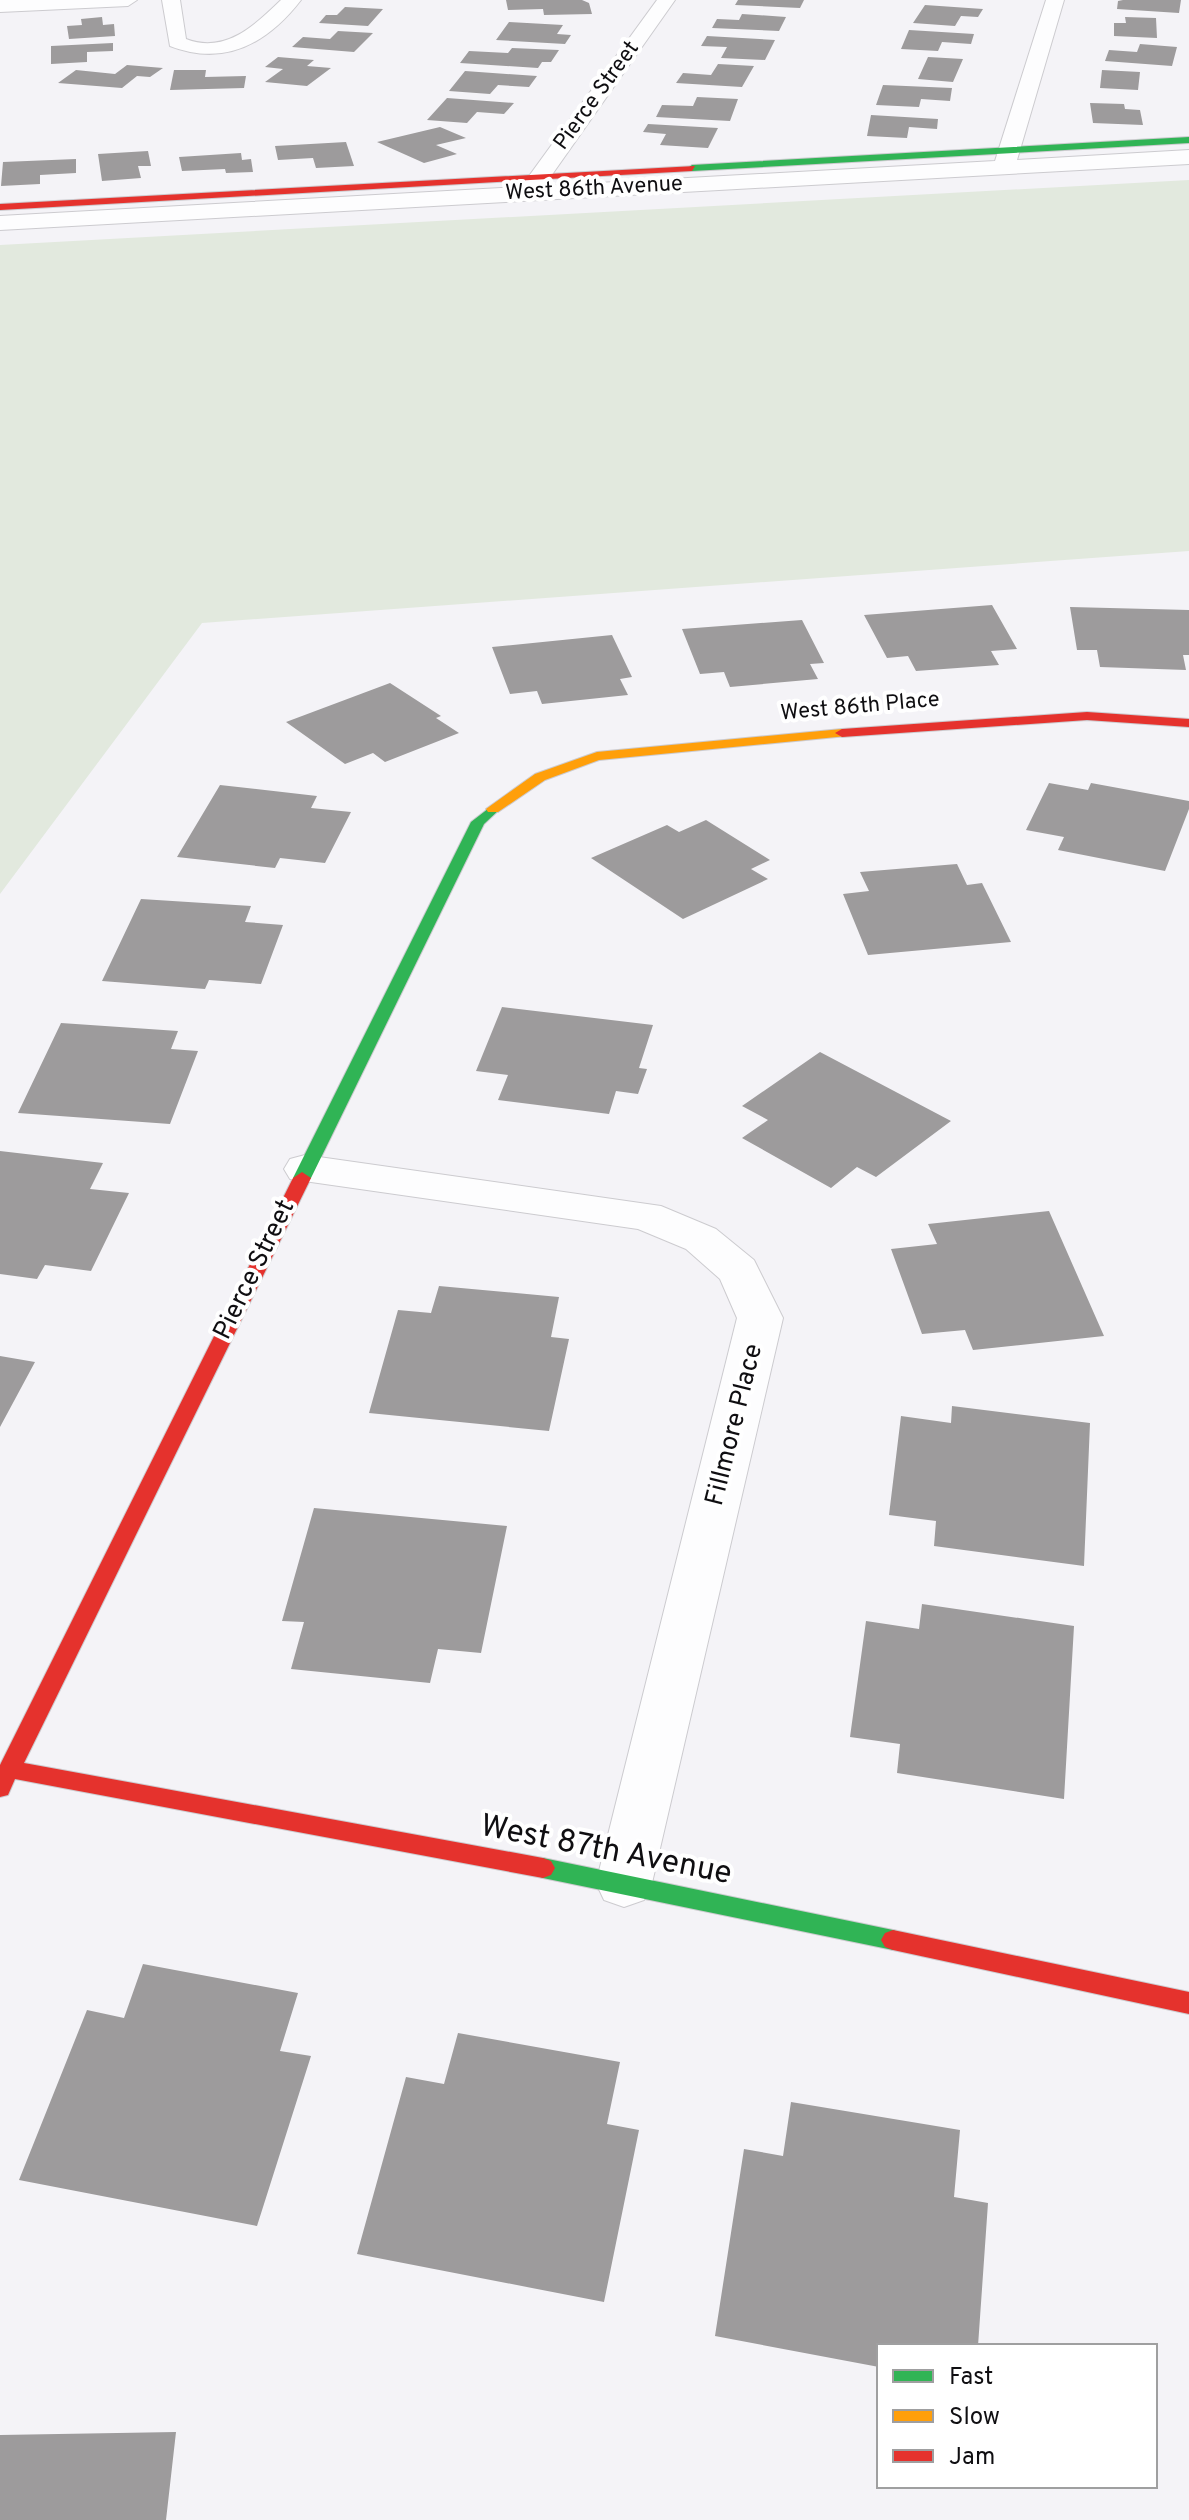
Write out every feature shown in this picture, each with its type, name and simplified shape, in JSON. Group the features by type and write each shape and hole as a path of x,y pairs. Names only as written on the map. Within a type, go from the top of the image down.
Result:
{"street":[{"path":"0,6 128,0"},
{"path":"171,0 177,42 189,48 220,49 238,46 253,36 292,0"},
{"name":"Pierce Street","path":"535,184 666,0"},
{"path":"1008,158 1055,0"},
{"name":"West 86th Avenue","path":"0,207 535,184 1008,158 1189,140"},
{"name":"West 86th Avenue","path":"1008,158 1189,157"},
{"name":"West 86th Avenue","path":"0,223 535,184"},
{"name":"West 86th Place","path":"540,777 597,756 927,725 1087,716 1189,723"},
{"name":"Pierce Street","path":"0,1788 478,822 503,799 540,777"},
{"name":"Fillmore Place","path":"305,1169 646,1216 701,1239 738,1271 760,1318 624,1883"},
{"name":"West 87th Avenue","path":"9,1769 624,1883 1189,2003"}],"shaded area":[{"path":"1189,180 1189,551 202,623 0,894 0,245"}],"building":[{"path":"506,0 582,0 589,3 592,14 544,15 543,9 508,10"},
{"path":"738,0 804,0 800,8 735,5"},
{"path":"1181,0 1179,13 1117,9 1118,1"},
{"path":"925,5 983,9 978,17 961,16 955,26 913,23"},
{"path":"345,7 383,9 368,26 319,23 326,15 337,15"},
{"path":"742,14 786,17 779,31 712,28 717,19 739,20"},
{"path":"102,17 103,25 114,24 115,36 69,39 67,26 82,25 81,19"},
{"path":"1125,17 1156,18 1157,38 1114,36 1114,23 1126,23"},
{"path":"509,22 563,25 557,34 571,35 565,44 496,40"},
{"path":"909,30 974,34 971,44 942,42 938,51 901,49"},
{"path":"338,31 373,33 354,52 292,47 303,37 330,39"},
{"path":"707,36 775,40 765,60 721,58 727,47 701,46"},
{"path":"113,43 113,51 87,52 87,62 51,64 51,46"},
{"path":"1140,44 1177,47 1172,66 1105,61 1109,50 1137,52"},
{"path":"512,48 559,50 551,62 542,62 538,68 460,63 469,51 508,53"},
{"path":"278,57 314,60 307,66 331,68 307,86 265,82 283,69 265,67"},
{"path":"928,57 963,59 953,82 918,79"},
{"path":"718,64 754,66 742,87 676,83 683,73 711,75"},
{"path":"127,65 163,68 150,77 137,76 122,88 58,83 76,70 115,74"},
{"path":"174,70 206,70 205,77 246,76 244,88 170,90"},
{"path":"1102,70 1140,72 1138,90 1100,88"},
{"path":"465,71 537,76 529,87 498,85 490,94 449,91"},
{"path":"883,85 952,88 950,101 921,99 919,107 876,105"},
{"path":"697,97 738,99 730,121 656,117 662,105 693,106"},
{"path":"447,98 514,103 504,114 477,112 467,123 427,120"},
{"path":"1090,103 1124,104 1125,109 1140,110 1143,125 1093,123"},
{"path":"871,115 938,119 937,129 909,127 907,138 867,136"},
{"path":"648,124 718,128 708,148 660,145 666,134 643,132"},
{"path":"440,127 466,138 436,145 457,154 424,163 377,142"},
{"path":"346,142 354,166 316,168 313,158 278,160 275,146"},
{"path":"148,151 151,166 138,166 141,178 102,181 98,154"},
{"path":"241,153 242,160 251,159 253,172 226,173 225,169 182,171 179,157"},
{"path":"76,159 76,173 40,175 40,184 1,186 3,162"},
{"path":"992,605 1017,649 991,651 999,665 916,671 908,656 887,658 864,615"},
{"path":"1070,607 1189,610 1189,655 1183,655 1186,670 1100,667 1097,650 1077,650"},
{"path":"802,620 824,663 810,664 818,679 730,687 724,672 700,674 682,629"},
{"path":"612,635 632,677 620,679 628,695 542,704 537,691 510,694 492,647"},
{"path":"390,683 441,716 436,718 459,733 385,762 373,753 345,764 286,722"},
{"path":"1049,783 1088,790 1091,783 1189,801 1189,809 1165,871 1058,850 1064,837 1026,830"},
{"path":"220,785 317,796 311,808 351,812 325,863 280,858 275,868 177,857"},
{"path":"706,820 770,860 751,869 768,879 683,919 591,858 667,825 679,832"},
{"path":"957,864 967,885 982,883 1011,942 868,955 843,894 869,891 860,872"},
{"path":"141,899 251,906 245,922 283,925 261,984 209,980 205,989 102,981"},
{"path":"502,1007 653,1025 639,1068 647,1069 638,1094 616,1091 609,1114 498,1100 508,1075 476,1071"},
{"path":"61,1023 178,1031 171,1049 198,1051 170,1124 18,1113"},
{"path":"820,1052 951,1121 876,1177 857,1167 831,1188 742,1138 768,1120 742,1106"},
{"path":"0,1151 103,1163 90,1189 129,1193 91,1271 45,1265 37,1279 0,1274"},
{"path":"1049,1211 1104,1336 973,1350 965,1330 922,1334 891,1249 937,1244 928,1224"},
{"path":"439,1286 559,1297 551,1337 569,1339 549,1431 369,1413 398,1310 431,1313"},
{"path":"0,1356 35,1362 0,1427"},
{"path":"952,1406 1090,1423 1084,1566 934,1546 936,1521 889,1515 901,1416 951,1423"},
{"path":"314,1508 507,1526 481,1653 438,1649 430,1683 291,1669 304,1622 282,1621"},
{"path":"922,1604 1074,1626 1064,1799 897,1773 900,1744 850,1737 866,1621 919,1629"},
{"path":"143,1964 298,1993 280,2051 311,2056 257,2226 19,2180 87,2010 124,2018"},
{"path":"458,2033 620,2062 607,2124 639,2130 604,2302 357,2254 406,2077 444,2084"},
{"path":"791,2102 960,2130 954,2197 988,2203 978,2344 877,2344 877,2367 715,2336 744,2149 783,2156"},
{"path":"176,2432 166,2520 0,2520 0,2435"}],"traffic: fast":[{"path":"692,168 1189,140"},
{"path":"302,1178 478,822 493,809"},
{"path":"543,1868 893,1940"}],"traffic: slow":[{"path":"493,809 540,777 597,756 842,733"}],"traffic: jam":[{"path":"0,207 692,168"},
{"path":"842,733 1087,716 1189,723"},
{"path":"0,1788 302,1178"},
{"path":"9,1769 543,1868"},
{"path":"893,1940 1189,2003"}]}
